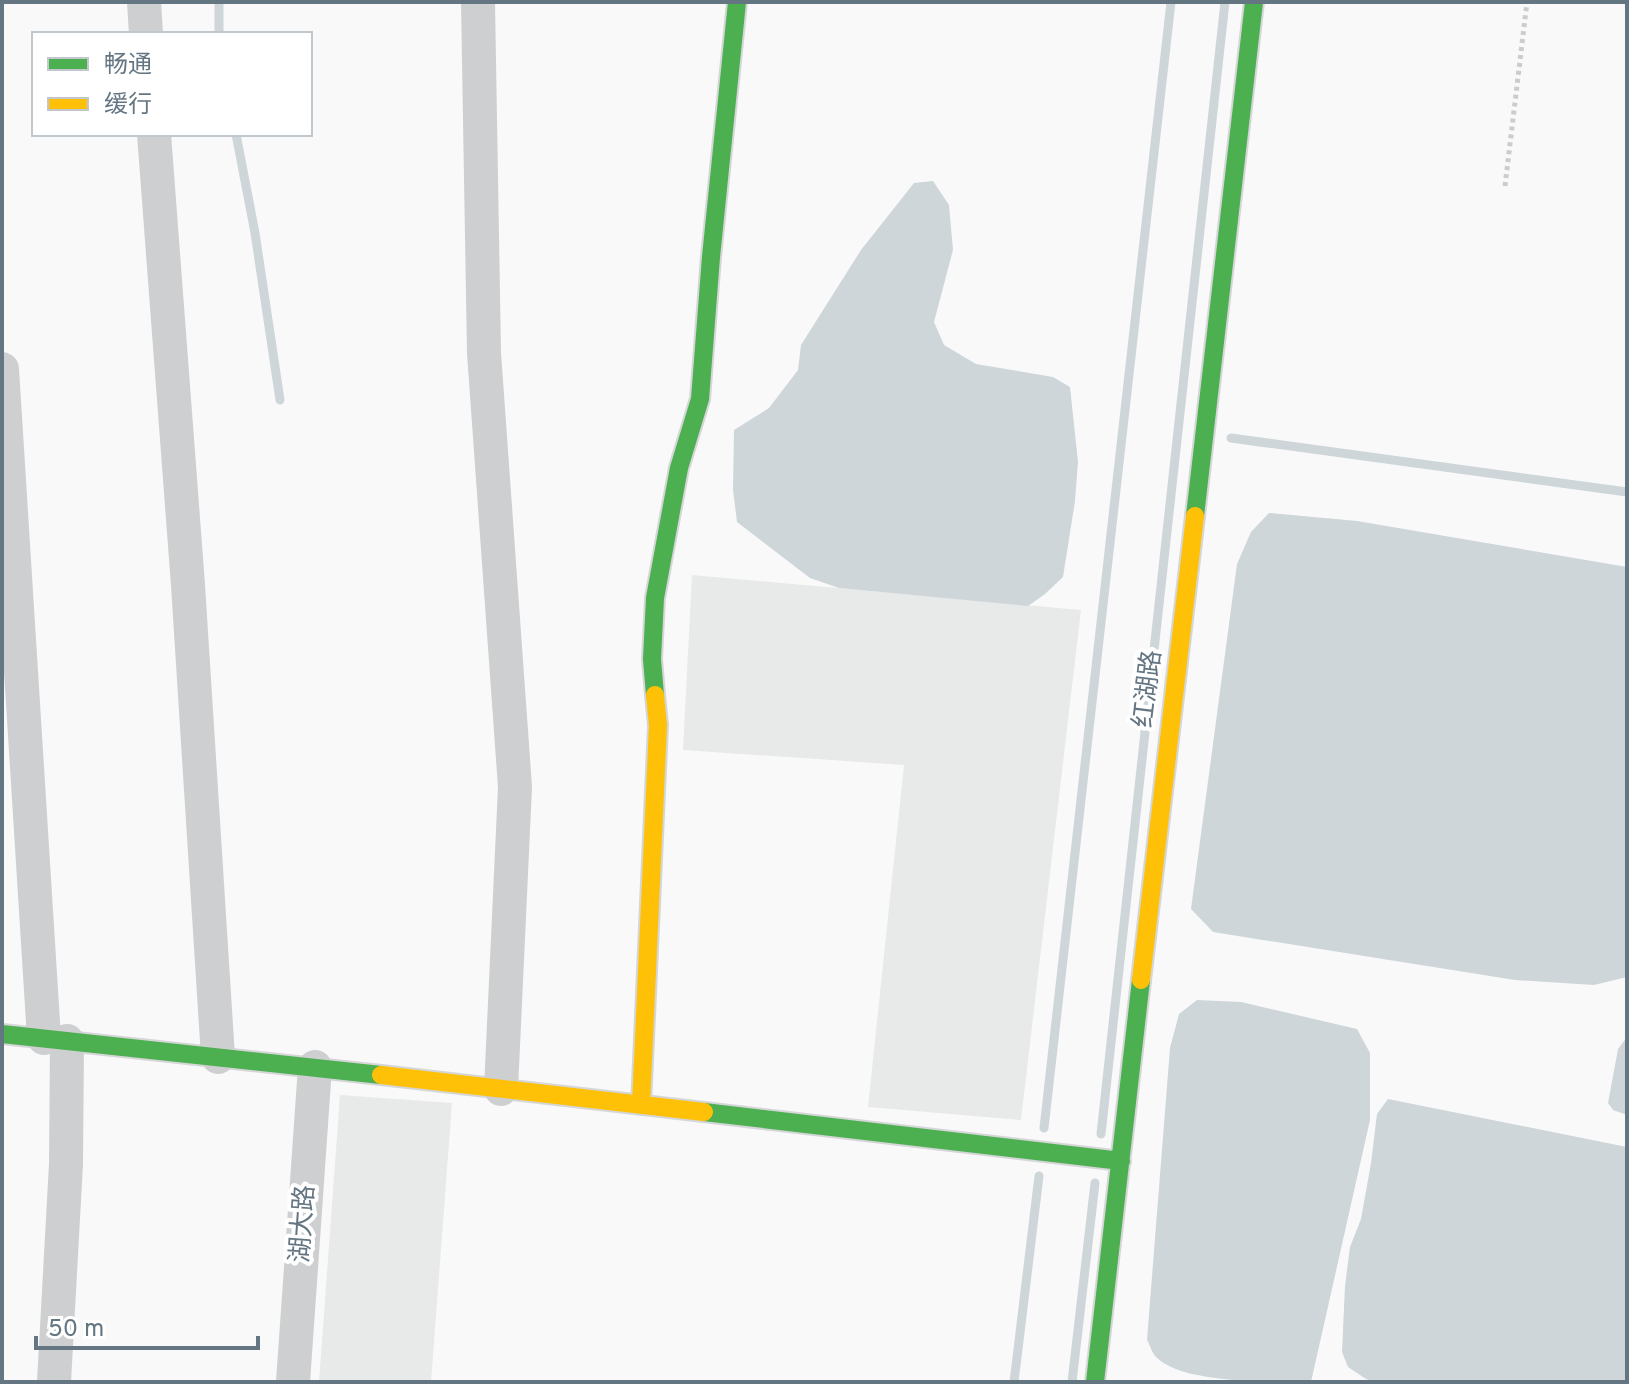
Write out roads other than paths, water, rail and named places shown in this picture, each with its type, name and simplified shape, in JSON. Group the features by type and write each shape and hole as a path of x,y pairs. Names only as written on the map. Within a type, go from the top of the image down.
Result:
{"street":[{"path":"144,2 146,32"},
{"path":"478,2 484,353 515,787 501,1089"},
{"path":"641,1105 658,725 652,659 655,598 679,468 700,399 737,2"},
{"name":"红湖路","path":"1095,1382 1254,2"},
{"path":"154,136 188,585 218,1057"},
{"path":"2,369 66,1164 54,1382"},
{"path":"2,1034 315,1067 1121,1161"},
{"name":"湖大路","path":"293,1382 315,1067"}],"waterway":[{"path":"219,2 219,32"},
{"path":"1044,1128 1171,2"},
{"path":"1101,1134 1225,2"},
{"path":"236,136 255,233 280,400"},
{"path":"1231,438 1627,492"},
{"path":"1014,1382 1039,1176"},
{"path":"1072,1382 1095,1183"}]}
